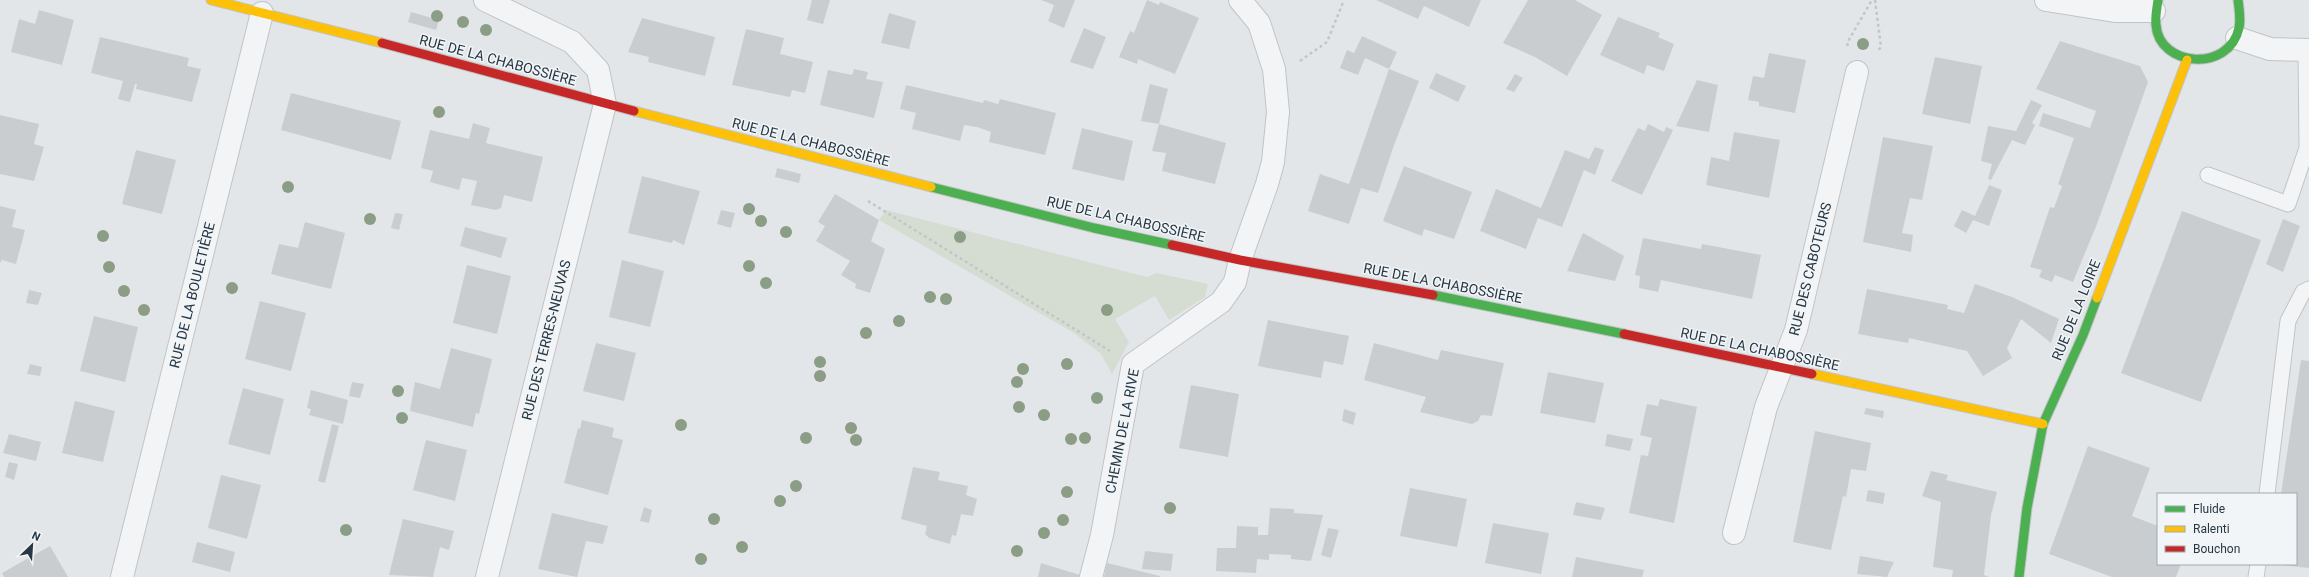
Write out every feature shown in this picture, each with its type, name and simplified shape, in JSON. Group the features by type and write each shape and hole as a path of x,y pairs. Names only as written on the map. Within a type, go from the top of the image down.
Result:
{"street":[{"name":"RUE DE LA CHABOSSIÈRE","path":"211,0 311,24 605,104 1094,228 1240,260 1474,302 2043,424"},
{"path":"485,0 572,42 598,70 605,104"},
{"name":"CHEMIN DE LA RIVE","path":"1091,577 1102,535 1133,364 1221,302 1235,282 1240,260 1273,162 1278,112 1274,69 1259,23 1240,0"},
{"path":"2046,0 2115,11 2156,6 2155,27 2161,42 2172,53 2187,60 2210,60 2230,48 2237,38 2242,19 2238,0"},
{"name":"RUE DE LA BOULETIÈRE","path":"122,577 262,13"},
{"path":"2237,38 2270,49 2308,50"},
{"name":"RUE DE LA LOIRE","path":"2019,577 2027,508 2043,424 2083,335 2187,60"},
{"name":"RUE DES CABOTEURS","path":"1734,534 1766,407 1796,330 1857,72"},
{"name":"RUE DES TERRES-NEUVAS","path":"487,577 605,104"}],"lane":[{"path":"2208,175 2288,204 2307,148 2308,50"},
{"path":"2267,493 2288,321 2303,292 2309,289"},
{"path":"2256,577 2258,565"}],"path":[{"path":"1274,69 1294,65 1328,42 1344,0"},
{"path":"1874,0 1881,47 1857,72 1847,43 1874,0"},
{"path":"854,167 860,197 1133,364"}],"shaded area":[{"path":"886,210 1147,277 1156,273 1208,284 1205,297 1169,320 1155,296 1115,319 1129,342 1112,374 1101,354 1074,333 879,220"}],"building":[{"path":"812,0 830,0 823,24 807,20"},
{"path":"1041,0 1075,0 1064,28 1048,21 1054,5"},
{"path":"1147,0 1159,5 1160,2 1199,18 1175,74 1138,59 1137,64 1119,57 1130,31 1134,33"},
{"path":"1376,0 1481,0 1469,27 1424,6 1418,19"},
{"path":"1528,0 1575,0 1602,15 1567,76 1535,57 1503,43"},
{"path":"39,10 74,20 62,65 11,52 19,19 35,24"},
{"path":"411,12 439,20 436,30 408,22"},
{"path":"889,13 916,21 909,49 881,43"},
{"path":"1618,17 1660,33 1658,37 1674,44 1664,71 1647,65 1644,74 1600,55"},
{"path":"642,18 715,37 705,76 648,62 649,57 628,52"},
{"path":"1084,28 1106,37 1093,69 1070,62"},
{"path":"746,29 784,38 780,54 813,62 805,93 792,90 790,97 732,85"},
{"path":"1362,36 1397,52 1389,69 1365,58 1358,75 1340,68 1347,50 1354,53"},
{"path":"100,37 189,58 187,66 201,69 192,102 136,89 137,84 135,84 130,102 118,99 123,81 91,73"},
{"path":"2060,41 2140,66 2148,82 2097,224 2073,282 2055,275 2052,282 2039,277 2042,270 2030,267 2050,207 2054,208 2062,186 2058,184 2074,138 2039,126 2043,113 2090,128 2096,111 2036,89"},
{"path":"1769,53 1806,60 1795,113 1759,106 1759,102 1748,100 1753,76 1764,78"},
{"path":"1935,57 1982,66 1970,124 1922,114"},
{"path":"854,69 868,72 866,79 883,82 874,118 820,105 828,70 852,75"},
{"path":"1389,69 1419,81 1394,145 1378,193 1361,188 1349,224 1308,211 1320,174 1349,184"},
{"path":"1436,73 1466,86 1458,102 1429,88"},
{"path":"1515,74 1523,78 1514,92 1506,89"},
{"path":"1697,80 1718,85 1709,132 1676,126"},
{"path":"1150,84 1168,89 1159,124 1141,121"},
{"path":"906,85 983,103 984,100 998,104 1000,99 1056,113 1045,155 989,142 991,132 977,127 964,125 960,141 912,129 916,113 900,109"},
{"path":"291,93 401,121 391,160 281,130"},
{"path":"2031,100 2042,105 2032,123 2035,125 2025,145 2012,140 1991,180 1988,179 1992,164 1981,161 1988,126 2016,131"},
{"path":"0,115 39,124 34,144 44,147 34,181 0,174"},
{"path":"473,123 490,128 486,143 543,157 532,202 504,195 501,208 496,210 471,205 477,181 462,178 459,190 430,182 433,171 421,168 430,130 469,139"},
{"path":"1159,124 1226,143 1215,184 1162,171 1166,153 1152,151"},
{"path":"1648,124 1664,132 1666,127 1673,130 1642,195 1611,181 1638,128 1645,131"},
{"path":"1082,128 1133,141 1124,181 1072,169"},
{"path":"1734,132 1780,140 1769,198 1706,185 1711,157 1729,161"},
{"path":"1883,137 1933,146 1922,200 1910,198 1902,233 1913,235 1911,252 1863,242"},
{"path":"1595,147 1604,150 1595,175 1584,170 1562,227 1538,218 1526,249 1480,231 1496,189 1541,208 1565,150 1589,159"},
{"path":"136,150 176,160 162,214 122,204"},
{"path":"1404,166 1472,192 1454,239 1424,229 1422,236 1383,221"},
{"path":"777,168 801,174 799,183 775,177"},
{"path":"642,176 700,191 684,245 673,240 672,243 628,233"},
{"path":"1989,185 2002,190 1989,226 1973,220 1966,233 1954,226 1962,210 1975,216"},
{"path":"835,194 879,220 871,241 885,249 870,293 855,288 856,284 841,275 850,261 816,241 825,226 818,222"},
{"path":"0,206 16,210 12,227 25,230 16,264 2,260 0,263"},
{"path":"721,210 735,213 731,228 717,224"},
{"path":"2182,211 2261,240 2201,402 2121,373"},
{"path":"395,213 403,214 399,230 391,228"},
{"path":"2283,219 2300,226 2283,272 2266,264"},
{"path":"305,222 345,233 331,289 271,274 279,244 298,248"},
{"path":"465,227 507,238 501,258 460,246"},
{"path":"1583,233 1624,256 1615,281 1567,271"},
{"path":"1643,238 1701,249 1702,244 1761,255 1752,299 1661,280 1658,292 1639,288 1640,276 1635,275"},
{"path":"622,260 664,271 650,327 609,317"},
{"path":"467,265 511,276 497,334 453,323"},
{"path":"1975,284 2012,297 2059,319 2051,343 2021,319 2007,348 2012,358 1983,376 1967,351 1909,338 1908,343 1858,334 1867,289 1948,305 1947,309 1964,313"},
{"path":"29,290 42,293 38,305 26,303"},
{"path":"260,301 306,313 291,371 245,359"},
{"path":"94,316 138,327 125,382 80,371"},
{"path":"1268,320 1349,336 1343,365 1324,361 1321,378 1258,366"},
{"path":"596,343 636,353 624,401 583,391"},
{"path":"1374,343 1438,360 1441,350 1504,363 1492,416 1481,415 1478,421 1472,424 1420,412 1426,397 1364,380"},
{"path":"451,348 492,359 479,414 476,413 473,427 410,411 415,382 440,389"},
{"path":"2301,360 2309,361 2309,568 2282,565 2297,565 2297,493 2281,493"},
{"path":"30,364 42,367 40,376 27,374"},
{"path":"1548,372 1604,383 1595,423 1540,413"},
{"path":"352,382 364,384 360,398 349,396"},
{"path":"1191,385 1239,394 1228,457 1179,448"},
{"path":"243,388 284,399 270,455 228,444"},
{"path":"311,390 348,400 343,424 309,415 311,409 307,408"},
{"path":"1660,399 1697,407 1674,523 1629,513 1641,455 1648,456 1652,438 1640,435 1647,404 1658,406"},
{"path":"75,401 115,411 103,462 62,453"},
{"path":"1866,408 1884,411 1883,418 1864,414"},
{"path":"1344,409 1356,413 1353,425 1342,421"},
{"path":"582,420 614,428 612,437 623,440 608,495 564,483 578,428 580,429"},
{"path":"332,424 339,426 325,483 318,481"},
{"path":"1815,431 1871,443 1866,471 1851,469 1846,497 1843,496 1831,550 1793,542"},
{"path":"9,434 41,442 36,461 3,453"},
{"path":"1607,434 1633,439 1630,451 1605,446"},
{"path":"426,440 467,450 455,501 413,490"},
{"path":"2088,446 2150,468 2132,516 2157,526 2157,565 2181,565 2176,577 2112,577 2049,554"},
{"path":"9,462 18,464 14,480 5,477"},
{"path":"913,467 940,472 938,480 968,486 966,495 977,499 973,516 961,514 956,536 952,535 950,544 929,538 925,534 927,526 901,519"},
{"path":"1931,471 1948,475 1946,480 1997,492 1991,515 1984,575 1989,577 1952,577 1953,570 1933,567 1941,502 1922,496"},
{"path":"221,475 261,485 247,539 208,528"},
{"path":"1410,488 1467,499 1457,547 1400,536"},
{"path":"1868,490 1885,493 1883,504 1866,501"},
{"path":"1576,502 1605,508 1601,520 1573,515"},
{"path":"644,507 652,510 649,523 640,521"},
{"path":"1270,508 1294,509 1294,513 1323,515 1311,561 1291,559 1291,555 1269,554 1269,560 1257,559 1256,573 1216,571 1217,548 1236,548 1237,526 1258,527 1258,535 1268,535"},
{"path":"552,513 608,526 603,544 586,541 577,577 538,569"},
{"path":"403,519 454,531 449,550 440,547 433,577 389,575"},
{"path":"1493,523 1549,533 1541,574 1485,563"},
{"path":"1328,528 1339,530 1331,558 1321,555"},
{"path":"197,542 235,552 230,572 192,562"},
{"path":"50,546 68,577 4,577 2,573"},
{"path":"1145,551 1173,554 1171,571 1142,569"},
{"path":"1860,556 1894,562 1887,577 1857,574"},
{"path":"1576,557 1644,570 1642,577 1572,577"},
{"path":"1041,563 1080,575 1080,577 1038,577"},
{"path":"1107,563 1160,576 1160,577 1104,577"}],"traffic: fast":[{"path":"2158,0 2156,25 2160,39 2169,50 2181,56 2195,59 2209,58 2222,52 2233,43 2240,25 2238,0"},
{"path":"931,187 1094,228 1172,245"},
{"path":"1433,295 1624,334"},
{"path":"2019,577 2027,508 2043,424 2083,335 2097,298"}],"traffic: slow":[{"path":"211,0 382,43"},
{"path":"2097,298 2187,60"},
{"path":"634,111 931,187"},
{"path":"1812,374 2043,424"}],"traffic: jam":[{"path":"382,43 634,111"},
{"path":"1172,245 1240,260 1433,295"},
{"path":"1624,334 1812,374"}]}
